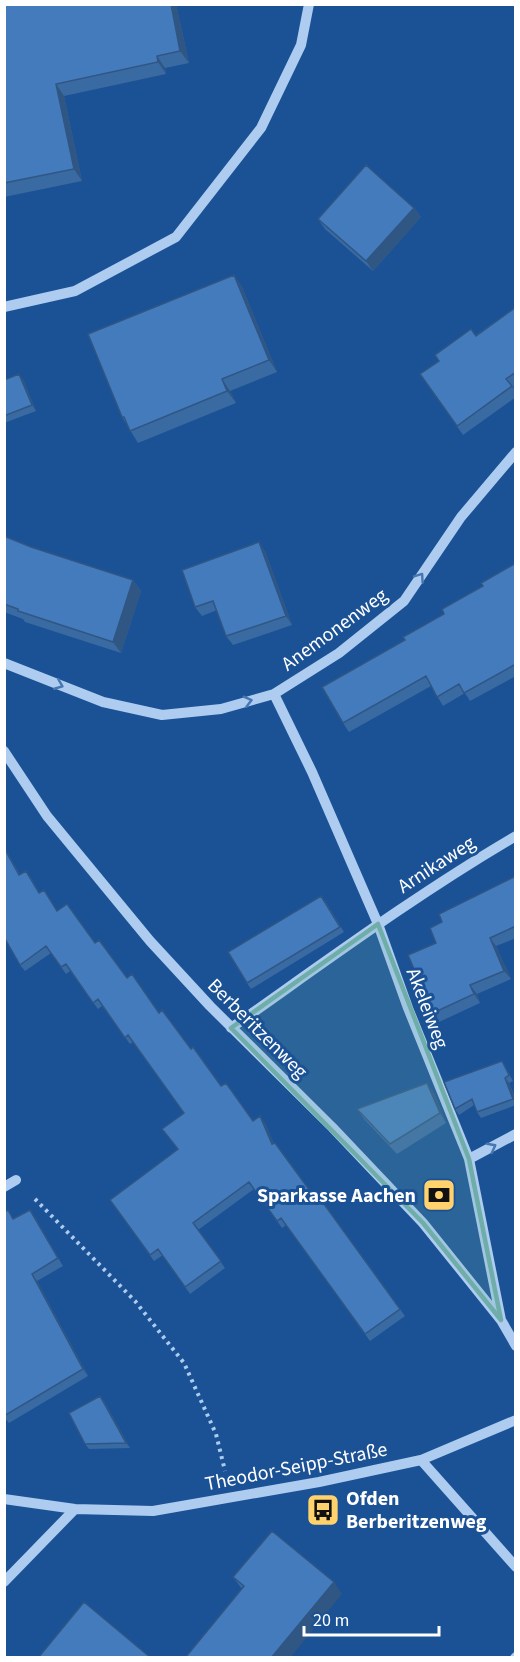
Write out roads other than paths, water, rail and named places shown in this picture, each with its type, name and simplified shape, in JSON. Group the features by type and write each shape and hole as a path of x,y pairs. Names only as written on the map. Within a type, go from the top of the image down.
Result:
{"street":[{"path":"4,307 75,291 176,237 261,128 301,45 309,4"},
{"name":"Anemonenweg","path":"4,663 103,702 162,715 221,709 274,694 339,653 404,601 461,517 516,452"},
{"name":"Akeleiweg","path":"274,694 312,772 378,924 408,1008 469,1159 501,1320 516,1346"},
{"name":"Berberitzenweg","path":"4,751 54,825 150,941 231,1028 332,1127 423,1223 501,1320"},
{"name":"Arnikaweg","path":"231,1028 378,924 472,861 516,836"},
{"path":"469,1159 516,1134"},
{"path":"4,1187 16,1180"},
{"name":"Theodor-Seipp-Straße","path":"4,1499 75,1509 153,1511 319,1482 421,1460 516,1420"},
{"path":"421,1460 516,1567"},
{"path":"4,1582 75,1509"}],"place":[{"name":"Sparkasse Aachen","path":"439,1195"},
{"name":"Ofden Berberitzenweg","path":"323,1510"}]}
